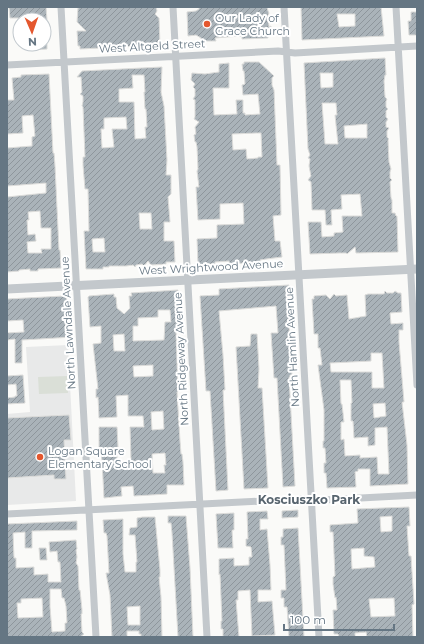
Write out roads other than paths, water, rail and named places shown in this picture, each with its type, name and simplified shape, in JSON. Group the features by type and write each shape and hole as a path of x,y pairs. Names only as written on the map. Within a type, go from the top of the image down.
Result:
{"street":[{"name":"North Lawndale Avenue","path":"62,7 96,637"},
{"name":"North Ridgeway Avenue","path":"172,7 207,637"},
{"name":"North Hamlin Avenue","path":"284,7 319,637"},
{"path":"396,7 414,269 417,385"},
{"name":"West Altgeld Street","path":"7,65 278,51 295,53 417,46"},
{"name":"West Wrightwood Avenue","path":"7,289 414,269"},
{"path":"7,514 417,495"}],"place":[{"name":"Our Lady of Grace Church","path":"207,24"},
{"name":"Logan Square Elementary School","path":"40,457"}],"district":[{"name":"Kosciuszko Park","path":"309,500"}]}
